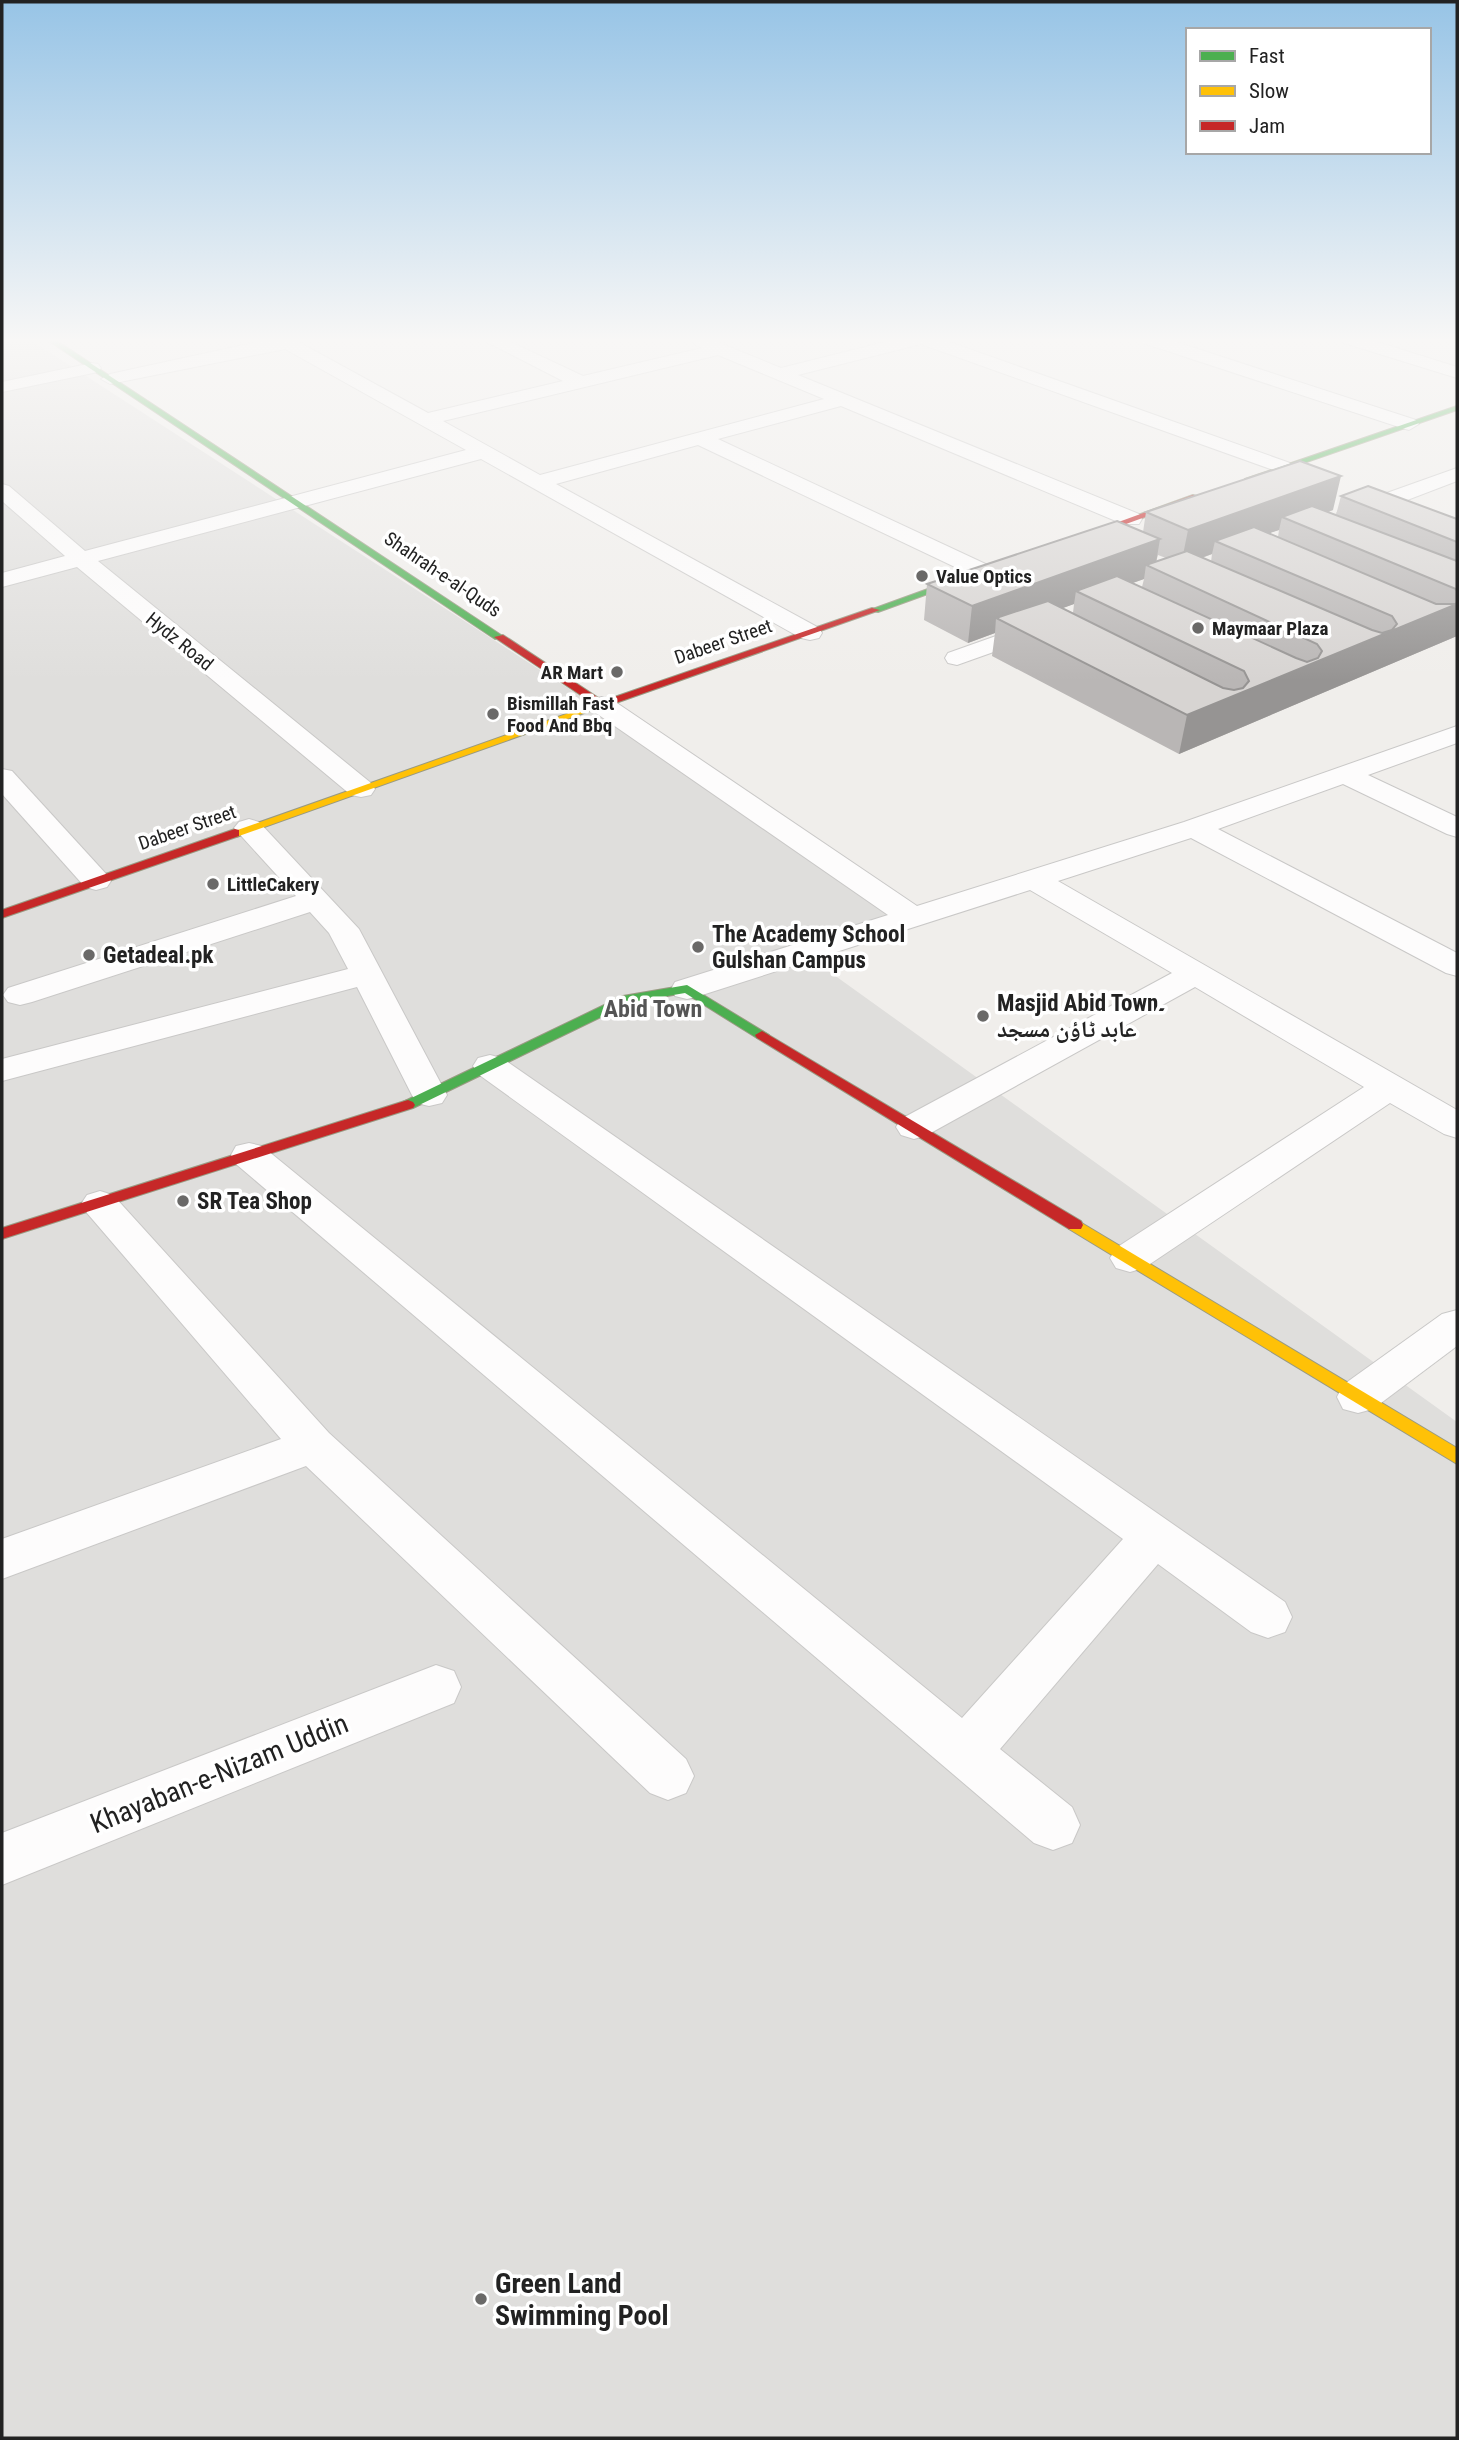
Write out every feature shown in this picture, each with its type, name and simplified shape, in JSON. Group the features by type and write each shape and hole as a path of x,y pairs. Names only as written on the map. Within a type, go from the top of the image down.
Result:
{"street":[{"name":"Shahrah-e-al-Quds","path":"222,453 602,705"},
{"path":"2,580 479,453"},
{"path":"484,453 810,633"},
{"path":"538,482 645,453"},
{"path":"732,453 991,570"},
{"path":"970,453 1132,519"},
{"path":"1243,453 1283,467"},
{"path":"1232,484 1324,453"},
{"path":"1331,521 1457,474"},
{"name":"Hydz Road","path":"2,490 82,560 361,789"},
{"path":"1049,549 1207,493"},
{"path":"1089,535 1124,550"},
{"name":"Dabeer Street","path":"2,914 991,570"},
{"path":"957,658 1060,627"},
{"path":"602,705 912,917"},
{"path":"2,1234 409,1105 628,999 687,989 1194,828 1457,734"},
{"path":"1344,774 1457,828"},
{"path":"2,778 96,881"},
{"path":"248,828 343,929 429,1095"},
{"path":"1194,828 1457,966"},
{"path":"1032,879 1457,1126"},
{"path":"20,995 316,900"},
{"path":"2,1070 368,974"},
{"path":"914,1127 1195,974"},
{"path":"687,989 1457,1457"},
{"path":"490,1066 1268,1617"},
{"path":"1130,1258 1389,1087"},
{"path":"248,1155 1053,1825"},
{"path":"100,1204 313,1445 668,1776"},
{"path":"1358,1397 1457,1325"},
{"path":"2,1559 313,1445"},
{"path":"965,1752 1154,1536"},
{"name":"Khayaban-e-Nizam Uddin","path":"2,1858 436,1687"}],"shaded area":[{"path":"2,453 205,453 912,911 809,957 1457,1422 1457,2438 2,2438"}],"building":[{"path":"1300,461 1341,476 1188,530 1146,512"},
{"path":"1368,486 1457,519 1457,542 1341,496"},
{"path":"1312,506 1457,561 1457,591 1282,517"},
{"path":"1117,521 1160,539 972,606 927,584"},
{"path":"1254,527 1436,604 1457,604 1187,715 996,618 1048,601 1223,688 1243,688 1249,681 1244,671 1076,591 1117,576 1296,658 1307,662 1318,658 1322,651 1317,644 1146,565 1187,551 1372,630 1382,633 1392,630 1397,624 1392,616 1215,541"}],"traffic: fast":[{"path":"221,453 499,637"},
{"path":"1249,479 1326,453"},
{"path":"875,610 975,575"},
{"path":"408,1105 628,999 687,989 762,1035"}],"traffic: slow":[{"path":"235,833 593,708"},
{"path":"1075,1225 1457,1457"}],"traffic: jam":[{"path":"1071,541 1196,497"},
{"path":"593,708 875,610"},
{"path":"499,637 602,705"},
{"path":"2,914 235,833"},
{"path":"762,1035 1075,1225"},
{"path":"2,1234 408,1105"}],"place":[{"name":"Value Optics","path":"922,576"},
{"name":"Maymaar Plaza","path":"1198,628"},
{"name":"AR Mart","path":"617,672"},
{"name":"Bismillah Fast Food And Bbq","path":"493,714"},
{"name":"LittleCakery","path":"213,884"},
{"name":"The Academy School Gulshan Campus","path":"698,947"},
{"name":"Getadeal.pk","path":"89,955"},
{"name":"Masjid Abid Town۔ عابد ٹاؤن مسجد","path":"983,1016"},
{"name":"SR Tea Shop","path":"183,1201"},
{"name":"Green Land Swimming Pool","path":"481,2299"}],"district":[{"name":"Abid Town","path":"653,1009"}]}
